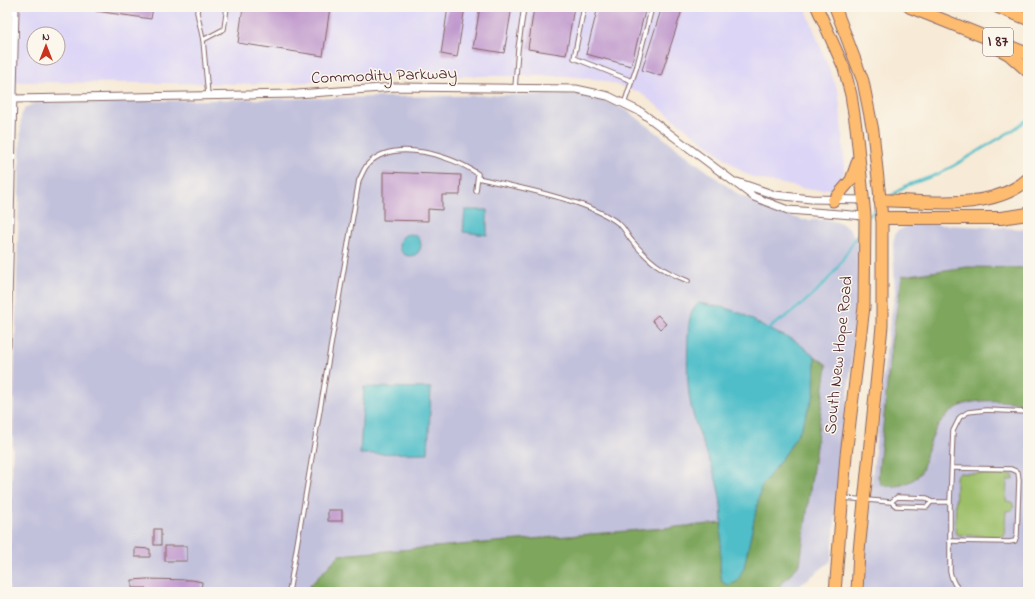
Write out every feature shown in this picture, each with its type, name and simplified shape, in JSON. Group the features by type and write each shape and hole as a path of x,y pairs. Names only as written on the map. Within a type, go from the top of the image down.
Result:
{"highway":[{"name":"I 87","path":"910,7 1028,54"},
{"name":"I 87","path":"998,7 1028,19"},
{"path":"968,31 1009,54 1028,71"},
{"path":"880,200 955,202 984,200 1005,194 1022,185 1028,179"},
{"path":"882,218 1001,218 1028,214"}],"main road":[{"name":"South New Hope Road","path":"819,10 844,68 851,95 865,216 864,307 842,498 835,592"},
{"path":"837,10 863,81 873,131 882,218 882,326 857,592"},
{"path":"833,200 851,180 859,158"},
{"path":"863,200 880,200"},
{"path":"865,216 882,218"}],"street":[{"path":"7,345 8,189 15,8"},
{"name":"Commodity Parkway","path":"12,98 297,94 396,87 576,89 608,96 641,112 754,197 788,210 865,216"},
{"name":"Commodity Parkway","path":"729,179 776,195 833,200 863,200"}],"lane":[{"path":"198,7 197,12 203,40 208,95"},
{"path":"203,40 224,29 227,7"},
{"path":"515,88 518,49 524,7"},
{"path":"584,7 574,58 632,81"},
{"path":"624,104 632,81 652,7"},
{"path":"289,592 359,180 368,163 385,153 397,150 426,153 464,164 478,174 476,191"},
{"path":"478,178 559,198 603,214 620,224 631,240 658,268 688,281"},
{"path":"964,592 958,589 953,582 950,572 950,502 953,431 960,417 968,412 986,410 1028,412"},
{"path":"950,541 1015,541 1017,535 1018,504 1018,472 1011,469 952,468"},
{"path":"892,502 897,497 927,498 931,502 950,502"},
{"path":"842,498 892,502 896,506 927,507 931,502"}],"shaded area":[{"path":"7,7 805,7 839,94 845,170 840,180 830,189 811,190 758,179 744,173 639,92 601,80 568,76 395,76 276,84 7,82"},
{"path":"573,94 602,100 628,111 739,195 777,212 803,220 828,220 841,223 851,230 857,242 860,256 859,286 831,561 792,592 9,592 21,116 25,108 35,103"},
{"path":"922,224 1028,229 1028,592 862,592 864,553 888,334 895,293 893,244 896,232 907,226"}],"green space":[{"path":"967,267 1028,268 1028,403 977,401 959,407 945,417 937,427 931,439 923,469 916,478 897,486 881,485 878,477 891,345 902,276"},
{"path":"815,356 827,365 800,564 774,592 308,592 307,589 339,555 723,523 720,570 722,582 744,567 761,487 788,450 801,428 814,394"},
{"path":"957,474 1013,475 1014,478 1012,480 1007,480 1006,501 1012,502 1014,508 1006,511 1004,537 958,535 955,533 956,478"}],"water":[{"path":"465,210 487,210 487,235 463,232"},
{"path":"410,234 414,235 420,241 420,249 414,255 410,256 406,255 400,249 399,245 400,241 406,235"},
{"path":"699,303 725,308 743,314 767,329 794,340 815,356 814,394 801,428 788,450 761,487 744,567 737,582 728,585 722,582 721,573 720,554 722,515 717,483 695,421 690,400 687,358 689,322 693,309"},
{"path":"364,387 431,388 428,453 360,454"}],"building":[{"path":"96,7 153,7 151,19 96,11"},
{"path":"243,7 330,7 323,56 238,43"},
{"path":"448,7 465,7 457,57 441,54"},
{"path":"480,7 512,7 504,53 473,48"},
{"path":"534,7 574,7 566,55 528,49"},
{"path":"598,7 646,7 631,66 586,54"},
{"path":"662,7 683,7 661,76 642,70"},
{"path":"383,172 461,175 460,195 442,195 442,210 428,209 428,221 383,220"},
{"path":"658,315 666,324 660,329 652,320"},
{"path":"328,510 342,510 342,521 328,521"},
{"path":"154,529 161,529 161,545 154,545"},
{"path":"165,546 187,546 187,561 165,561"},
{"path":"135,548 150,549 150,557 135,557"},
{"path":"132,580 192,580 202,582 201,592 146,592 146,588 132,588"}],"waterway":[{"path":"891,196 905,186 936,175 955,165 1013,130 1028,119"},
{"path":"869,216 877,208"},
{"path":"767,329 795,310 823,285 837,268 861,229"}]}
